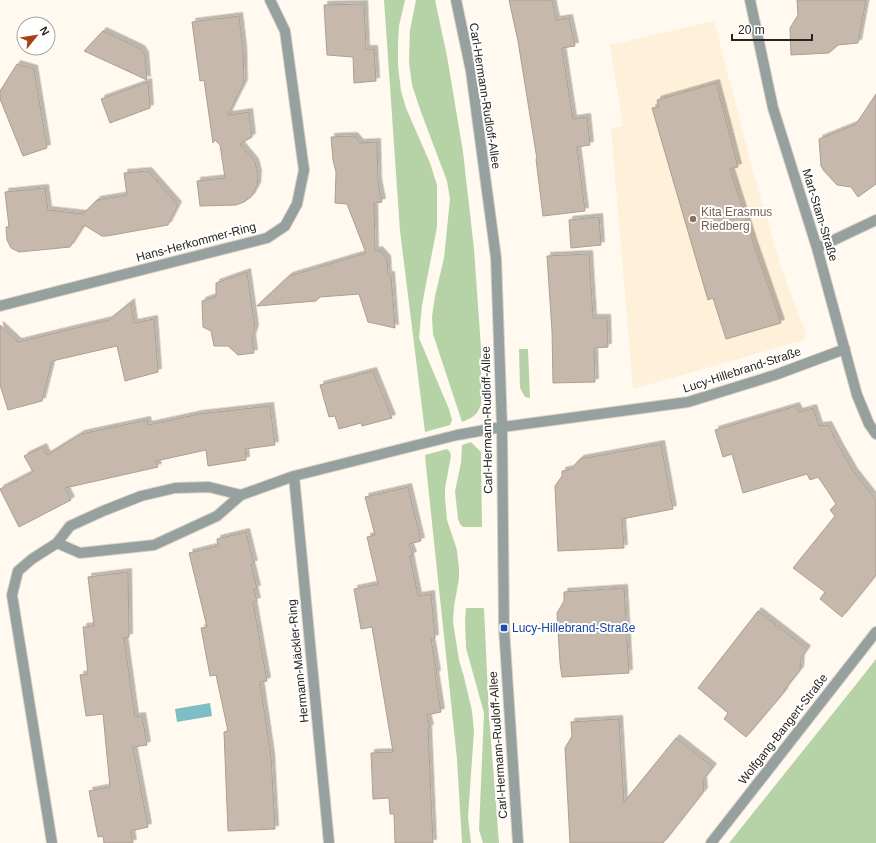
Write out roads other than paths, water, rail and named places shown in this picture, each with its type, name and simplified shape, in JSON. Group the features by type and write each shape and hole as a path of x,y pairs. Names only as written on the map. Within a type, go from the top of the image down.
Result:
{"street":[{"name":"Hans-Herkommer-Ring","path":"0,306 267,238 285,226 296,204 304,170 285,31 270,0"},
{"name":"Carl-Hermann-Rudloff-Allee","path":"456,0 471,71 496,258 502,427 504,628 518,843"},
{"name":"Mart-Stam-Straße","path":"750,0 773,108 816,248 857,395 869,424 876,434"},
{"path":"816,248 876,220"},
{"name":"Lucy-Hillebrand-Straße","path":"502,427 688,402 776,375 845,349"},
{"path":"57,543 80,553 154,544 217,516 241,495 294,476 457,435 502,427"},
{"name":"Hermann-Mäckler-Ring","path":"294,476 329,843"},
{"path":"52,843 12,596 18,571 32,559 57,543 70,526 140,496 174,488 209,487 241,495"},
{"name":"Wolfgang-Bangert-Straße","path":"711,843 876,632"}],"water":[{"path":"210,703 212,716 177,722 175,709"}],"place":[{"name":"Kita Erasmus Riedberg","path":"693,219"},
{"name":"Lucy-Hillebrand-Straße","path":"504,628"}]}
